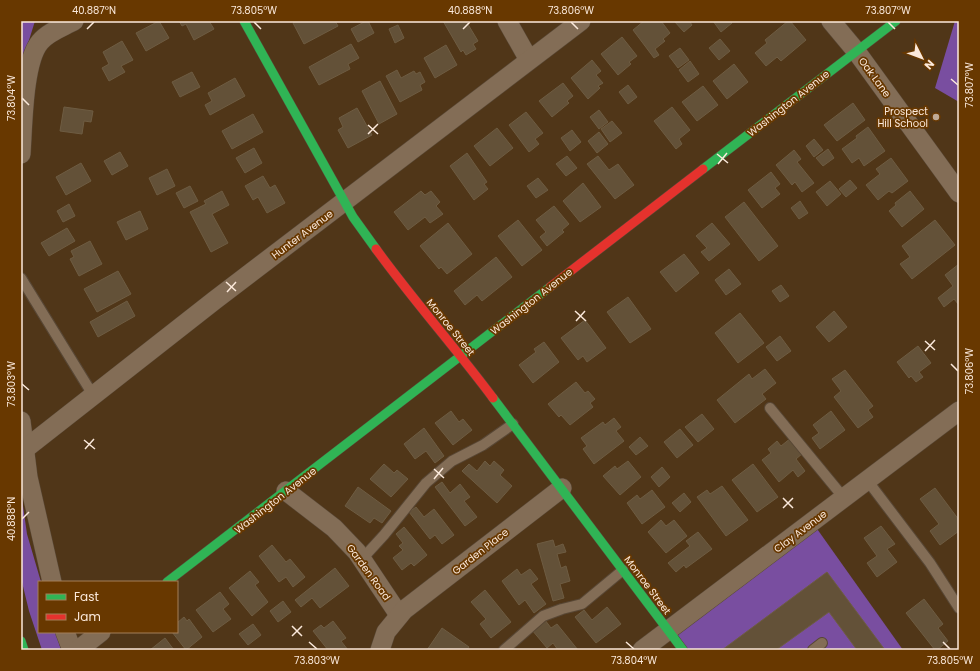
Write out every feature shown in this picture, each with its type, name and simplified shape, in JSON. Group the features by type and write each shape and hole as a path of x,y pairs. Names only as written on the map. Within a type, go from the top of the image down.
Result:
{"main road":[{"name":"Monroe Street","path":"244,21 353,218 396,278 461,355 683,650"},
{"name":"Washington Avenue","path":"168,581 896,21"},
{"path":"21,641 24,650"}],"street":[{"path":"21,154 27,85 34,52 45,37 74,21"},
{"path":"507,21 529,60"},
{"name":"Hunter Avenue","path":"25,449 93,395 581,21"},
{"name":"Oak Lane","path":"831,21 856,51 959,193"},
{"name":"Clay Avenue","path":"642,650 959,411"},
{"path":"21,421 28,477 52,581"},
{"name":"Garden Place","path":"399,615 562,488"},
{"name":"Garden Road","path":"286,491 334,528 362,559 399,615"},
{"path":"380,650 386,632 399,615"},
{"path":"65,633 72,650"},
{"path":"78,650 100,633"}],"lane":[{"path":"21,278 93,395"},
{"path":"770,408 844,498"},
{"path":"362,559 384,535 426,483 452,461 483,445 513,424"},
{"path":"867,480 930,563 959,608"},
{"path":"504,650 543,616 582,604 623,570"},
{"path":"814,650 822,643"}],"shaded area":[{"path":"21,21 35,21 21,66"},
{"path":"955,21 959,21 959,102 935,88"},
{"path":"21,492 27,534 41,581 38,581 38,633 56,633 61,650 42,650 29,611 21,578"},
{"path":"815,526 903,650 688,650 674,632"}],"building":[{"path":"159,21 169,38 146,51 136,33"},
{"path":"179,21 209,21 214,29 194,40 186,24 182,26"},
{"path":"296,21 335,21 338,26 304,44 293,23"},
{"path":"368,21 374,33 358,42 351,29"},
{"path":"443,21 466,21 478,41 473,44 476,49 466,55 463,50 461,52"},
{"path":"644,21 661,21 670,33 663,39 665,41 655,49 659,55 654,58 633,30"},
{"path":"674,21 691,21 690,22 692,25 684,32"},
{"path":"713,21 731,21 732,23 721,32"},
{"path":"788,21 790,21 806,40 781,61 777,57 766,66 755,53 767,43 765,40"},
{"path":"398,25 404,38 395,43 389,29"},
{"path":"622,37 637,56 629,62 631,64 618,75 601,54"},
{"path":"720,39 730,51 719,60 709,48"},
{"path":"122,41 133,60 121,66 125,72 109,81 102,68 109,64 103,52"},
{"path":"351,44 359,58 348,64 350,69 319,85 309,67"},
{"path":"446,45 457,65 435,78 424,58"},
{"path":"680,48 689,60 678,68 669,56"},
{"path":"592,60 601,71 596,75 603,83 598,86 600,88 588,99 571,78"},
{"path":"690,61 699,74 688,82 679,70"},
{"path":"734,64 748,82 727,99 713,81"},
{"path":"397,70 401,78 414,71 416,74 420,72 425,82 420,85 422,90 400,102 386,76"},
{"path":"192,72 200,87 180,97 172,82"},
{"path":"235,78 245,96 210,115 205,105 212,101 208,93"},
{"path":"380,81 397,114 379,124 362,91"},
{"path":"563,83 573,96 567,101 569,103 552,117 539,101"},
{"path":"628,85 637,97 628,104 619,92"},
{"path":"703,86 718,105 697,121 682,102"},
{"path":"853,103 865,120 837,141 824,125"},
{"path":"64,107 93,111 91,122 84,121 82,134 60,131"},
{"path":"672,107 690,130 679,139 682,144 676,149 654,121"},
{"path":"357,108 372,135 348,148 338,130 343,127 339,118"},
{"path":"599,110 608,122 599,129 590,117"},
{"path":"526,112 543,133 535,139 539,144 529,152 509,125"},
{"path":"253,114 263,132 232,149 222,131"},
{"path":"612,121 622,133 610,142 601,129"},
{"path":"868,127 885,151 864,166 859,158 852,163 842,149 857,138 856,136"},
{"path":"497,128 513,148 490,166 474,146"},
{"path":"572,130 581,142 570,151 561,138"},
{"path":"599,132 608,144 597,153 588,141"},
{"path":"814,139 823,150 814,157 806,146"},
{"path":"254,148 262,163 245,173 236,158"},
{"path":"828,149 834,158 823,166 816,158"},
{"path":"794,150 801,159 797,162 814,183 802,192 795,182 792,185 776,165"},
{"path":"120,152 128,166 112,175 104,161"},
{"path":"467,153 487,182 484,184 488,189 474,200 450,166"},
{"path":"567,156 577,168 566,176 556,164"},
{"path":"598,156 609,170 618,164 634,185 615,199 587,164"},
{"path":"891,158 908,181 892,193 889,191 878,200 866,185 880,174 876,169"},
{"path":"81,163 91,181 66,195 56,177"},
{"path":"167,169 175,186 157,195 149,178"},
{"path":"771,172 780,184 775,188 780,194 762,208 748,190"},
{"path":"263,176 270,188 275,185 285,203 267,213 258,197 253,200 245,186"},
{"path":"538,178 548,190 536,198 527,186"},
{"path":"850,180 857,188 846,197 839,189"},
{"path":"830,181 841,194 827,206 816,192"},
{"path":"583,183 601,207 580,222 563,201"},
{"path":"190,186 198,201 184,208 176,193"},
{"path":"222,191 229,205 212,214 228,243 211,252 190,212 206,204 204,201"},
{"path":"421,191 425,195 431,191 440,202 436,206 443,214 430,223 425,217 408,230 394,212"},
{"path":"910,191 924,209 902,227 889,211 896,205 895,203"},
{"path":"800,201 808,213 799,219 791,208"},
{"path":"744,202 778,246 759,261 725,217"},
{"path":"69,204 75,216 63,222 57,211"},
{"path":"554,206 569,224 562,230 564,232 547,246 540,237 546,232 536,220"},
{"path":"140,211 148,229 126,240 117,222"},
{"path":"518,220 542,250 522,266 498,236"},
{"path":"935,220 955,245 912,279 900,264 910,257 902,246"},
{"path":"448,223 472,254 447,274 441,267 439,269 420,246"},
{"path":"712,223 730,244 709,261 701,252 707,248 696,236"},
{"path":"67,228 75,241 49,256 41,243"},
{"path":"90,241 102,264 79,276 70,259 74,257 71,251"},
{"path":"684,254 699,273 676,292 660,272"},
{"path":"496,257 512,277 482,301 477,295 465,305 454,291"},
{"path":"959,264 959,305 954,299 944,307 938,298 953,286 945,275"},
{"path":"729,269 741,284 726,295 715,280"},
{"path":"118,271 131,294 97,312 84,289"},
{"path":"781,285 789,296 780,302 772,291"},
{"path":"628,297 651,329 630,343 607,312"},
{"path":"127,301 135,316 98,337 90,322"},
{"path":"834,311 847,327 829,342 816,327"},
{"path":"740,313 764,343 738,363 715,333"},
{"path":"585,320 606,348 587,362 583,356 578,360 561,338"},
{"path":"780,336 791,351 777,361 766,347"},
{"path":"544,342 559,362 533,383 519,365 536,352 534,349"},
{"path":"918,346 931,363 919,372 923,377 916,382 911,376 909,378 897,362"},
{"path":"765,369 776,383 762,394 766,399 735,423 717,400 749,374 752,379"},
{"path":"845,370 873,406 868,410 873,417 858,428 834,397 841,391 832,379"},
{"path":"576,382 585,393 588,391 595,399 590,403 593,407 570,425 561,415 559,417 548,404"},
{"path":"451,411 459,422 463,419 472,430 453,445 435,423"},
{"path":"831,411 845,430 820,449 812,438 819,433 813,425"},
{"path":"702,414 714,429 698,442 685,427"},
{"path":"614,418 621,427 616,431 624,441 594,464 583,449 587,446 581,438 603,422 605,425"},
{"path":"424,428 444,456 435,463 426,451 415,459 404,444"},
{"path":"680,429 693,445 677,458 664,442"},
{"path":"640,437 648,446 636,455 629,447"},
{"path":"791,438 803,453 796,459 805,471 798,477 793,470 779,482 762,460 771,453 768,449 777,441 781,446"},
{"path":"485,461 490,466 494,461 504,470 500,475 512,486 497,503 462,471 469,464 477,471"},
{"path":"628,461 641,477 620,495 603,476 615,466 617,469"},
{"path":"384,464 394,473 397,470 408,479 391,497 370,479"},
{"path":"753,464 778,497 757,512 732,480"},
{"path":"662,467 670,477 659,487 651,477"},
{"path":"442,482 450,493 460,484 470,497 464,501 477,517 465,526 435,487"},
{"path":"722,486 748,520 726,536 697,497 707,490 710,494"},
{"path":"358,487 391,511 382,523 374,518 370,523 345,506"},
{"path":"935,488 959,520 959,531 940,545 930,531 939,524 920,499"},
{"path":"652,490 665,507 642,524 627,503 637,495 640,499"},
{"path":"684,493 691,502 680,512 672,503"},
{"path":"416,507 424,517 434,509 454,535 442,544 435,535 430,539 409,512"},
{"path":"661,520 666,526 674,520 687,536 666,553 648,532"},
{"path":"881,526 895,544 887,549 897,562 877,577 867,563 877,556 864,538"},
{"path":"404,527 427,555 414,566 411,563 402,570 393,558 403,550 399,546 403,543 396,534"},
{"path":"698,532 712,549 686,568 684,565 676,572 668,563 690,546 686,541"},
{"path":"553,540 555,547 563,544 566,552 557,554 561,568 566,566 570,581 560,584 564,598 553,601 537,544"},
{"path":"272,545 286,562 290,559 305,577 293,587 286,577 279,582 259,556"},
{"path":"335,568 349,586 320,608 312,598 301,607 295,600"},
{"path":"517,569 521,575 530,569 538,579 531,584 546,604 534,613 525,600 519,605 502,581"},
{"path":"250,571 259,582 255,585 268,602 252,616 229,588"},
{"path":"827,572 885,650 857,650 829,612 776,650 722,650"},
{"path":"485,590 511,622 491,638 480,624 486,619 471,602"},
{"path":"220,592 229,604 223,609 231,619 213,632 196,610"},
{"path":"924,599 943,624 938,628 948,641 937,650 935,650 906,613"},
{"path":"283,601 291,612 278,622 270,611"},
{"path":"607,607 621,624 596,643 575,617 584,610 592,620"},
{"path":"184,617 187,621 189,619 202,637 186,650 173,633 178,633 178,622"},
{"path":"545,620 551,628 557,624 578,650 558,650 553,643 547,648 532,630"},
{"path":"333,621 346,638 341,641 348,650 328,650 313,631 321,625 324,628"},
{"path":"253,624 261,635 248,645 239,634"},
{"path":"442,628 469,647 467,650 427,650"},
{"path":"165,638 174,650 150,650"}],"traffic: fast":[{"path":"244,21 353,217 376,249"},
{"path":"703,169 896,21"},
{"path":"168,581 550,287"},
{"path":"493,398 683,650"},
{"path":"21,641 24,650"}],"traffic: jam":[{"path":"550,287 703,169"},
{"path":"376,249 493,398"}],"place":[{"name":"Prospect Hill School","path":"936,117"}]}
